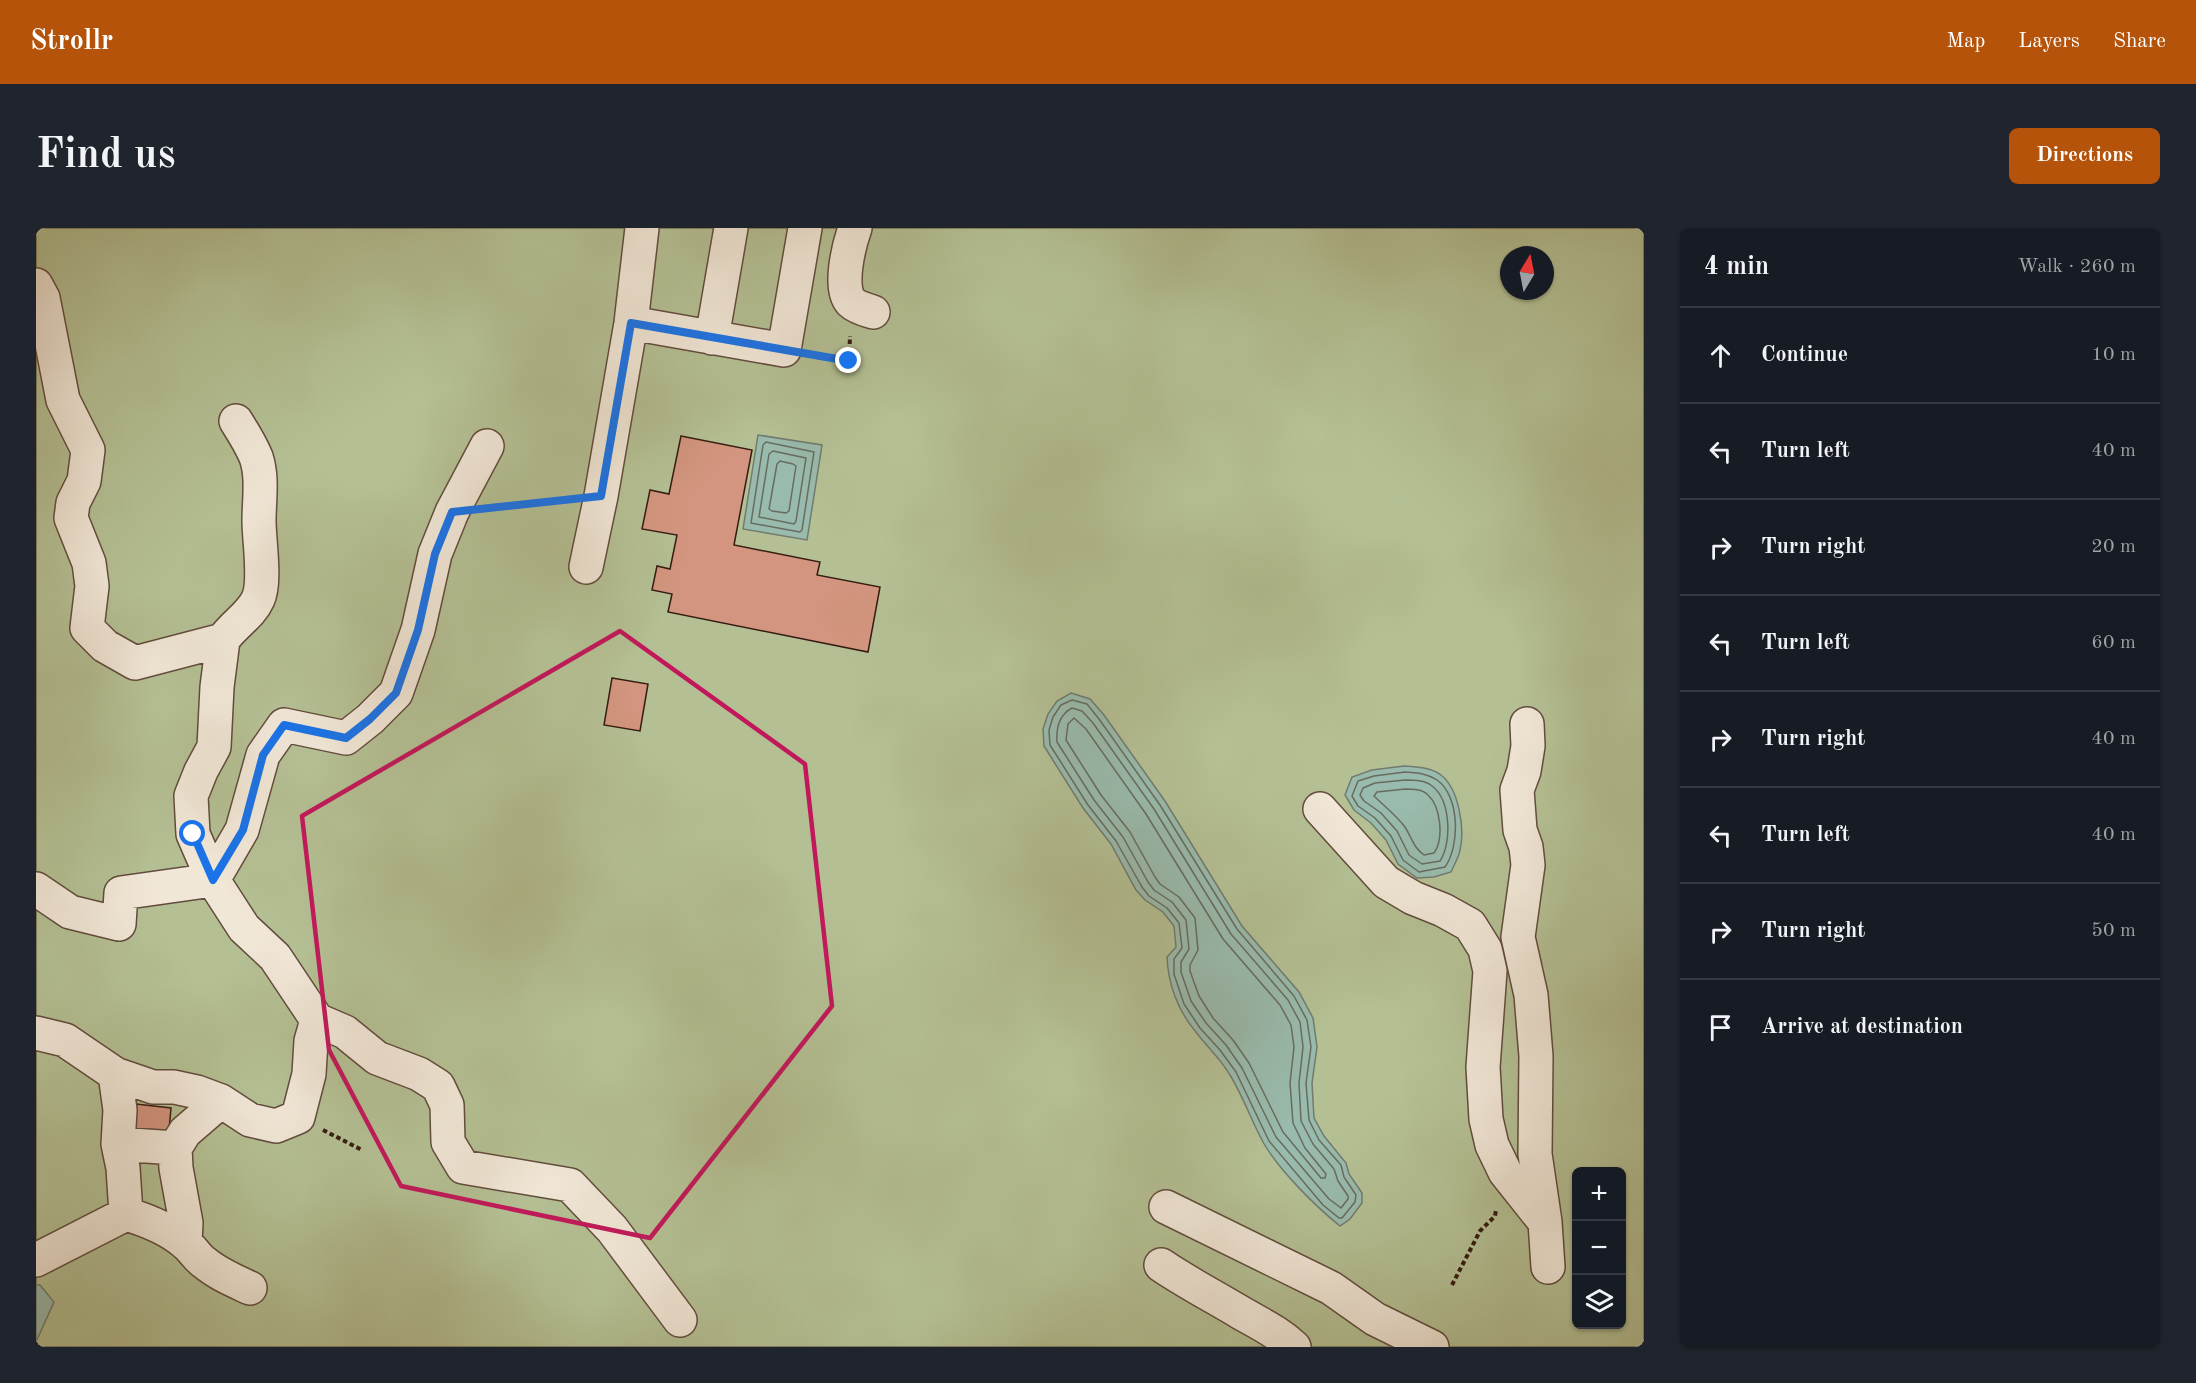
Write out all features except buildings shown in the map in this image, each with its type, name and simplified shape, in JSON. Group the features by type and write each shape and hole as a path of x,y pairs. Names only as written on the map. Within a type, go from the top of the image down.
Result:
{"lane":[{"path":"586,567 601,496 631,323 642,228"},
{"path":"712,338 731,228"},
{"path":"631,323 784,350 805,228"},
{"path":"855,228 847,264 845,291 862,308"},
{"path":"36,285 43,298 63,400 88,450 84,481 73,503 71,518 89,563 92,586 87,628 105,646 135,663 223,640"},
{"path":"236,421 256,458 260,487 261,583 259,598 246,615 230,629 223,640 217,687 214,747 191,796 193,834 213,880 244,928 275,957 317,1020 345,1032 377,1058 419,1074 438,1086 447,1105 448,1142 463,1167 570,1185 612,1229 680,1320"},
{"path":"213,880 243,830 263,755 284,725 346,738 370,719 396,693 418,630 435,554 452,512 487,446"},
{"path":"1527,724 1528,746 1518,790 1520,830 1526,847 1528,865 1518,937 1531,995 1536,1066 1534,1154 1545,1222 1548,1267"},
{"path":"1320,809 1386,882 1413,898 1443,910 1470,925 1485,949 1490,971 1483,1067 1486,1119 1492,1145 1506,1172 1545,1222"},
{"path":"36,889 70,912 119,924 121,893 213,880"},
{"path":"36,1033 65,1040 115,1074 153,1087 174,1087 197,1092 220,1101 250,1120 276,1126 298,1117 309,1074 311,1041 317,1020"},
{"path":"1485,1038 1512,1036 1534,1029"},
{"path":"115,1074 120,1110 118,1144 123,1168 126,1214"},
{"path":"185,1243 186,1223 176,1168 175,1149 185,1132 220,1101"},
{"path":"118,1144 175,1149"},
{"path":"1166,1207 1330,1288 1375,1319 1432,1347"},
{"path":"36,1260 126,1214 146,1220 185,1243 204,1263 250,1288"},
{"path":"1161,1265 1262,1323 1294,1347"}],"path":[{"path":"784,350 849,361 862,308"},
{"path":"452,512 601,496"},
{"path":"298,1117 362,1150"},
{"path":"1452,1285 1480,1231 1495,1216 1506,1172"}],"highlighted area":[{"path":"620,631 805,764 832,1006 650,1238 401,1186 329,1050 302,816"}],"shaded area":[{"path":"36,228 1644,228 1644,1347 36,1347"}],"water":[{"path":"758,435 822,445 807,540 743,529"},
{"path":"1071,693 1090,699 1104,715 1165,801 1242,926 1299,992 1313,1018 1317,1047 1312,1083 1314,1118 1324,1136 1346,1163 1349,1174 1362,1193 1362,1203 1350,1219 1340,1226 1309,1198 1278,1164 1263,1142 1226,1069 1184,1015 1175,997 1168,967 1167,957 1176,947 1174,926 1163,912 1145,900 1136,890 1111,844 1083,808 1044,746 1043,729 1048,714 1057,701"},
{"path":"1404,766 1437,772 1447,781 1456,799 1462,831 1459,853 1451,872 1434,877 1417,878 1398,864 1386,840 1371,823 1354,810 1345,795 1352,777 1372,770"},
{"path":"36,1285 40,1285 54,1302 36,1342"}],"route":[{"path":"193,834 213,880 243,830 263,755 284,725 346,738 370,719 396,693 418,630 435,554 452,512 601,496 631,323 849,361"}]}
